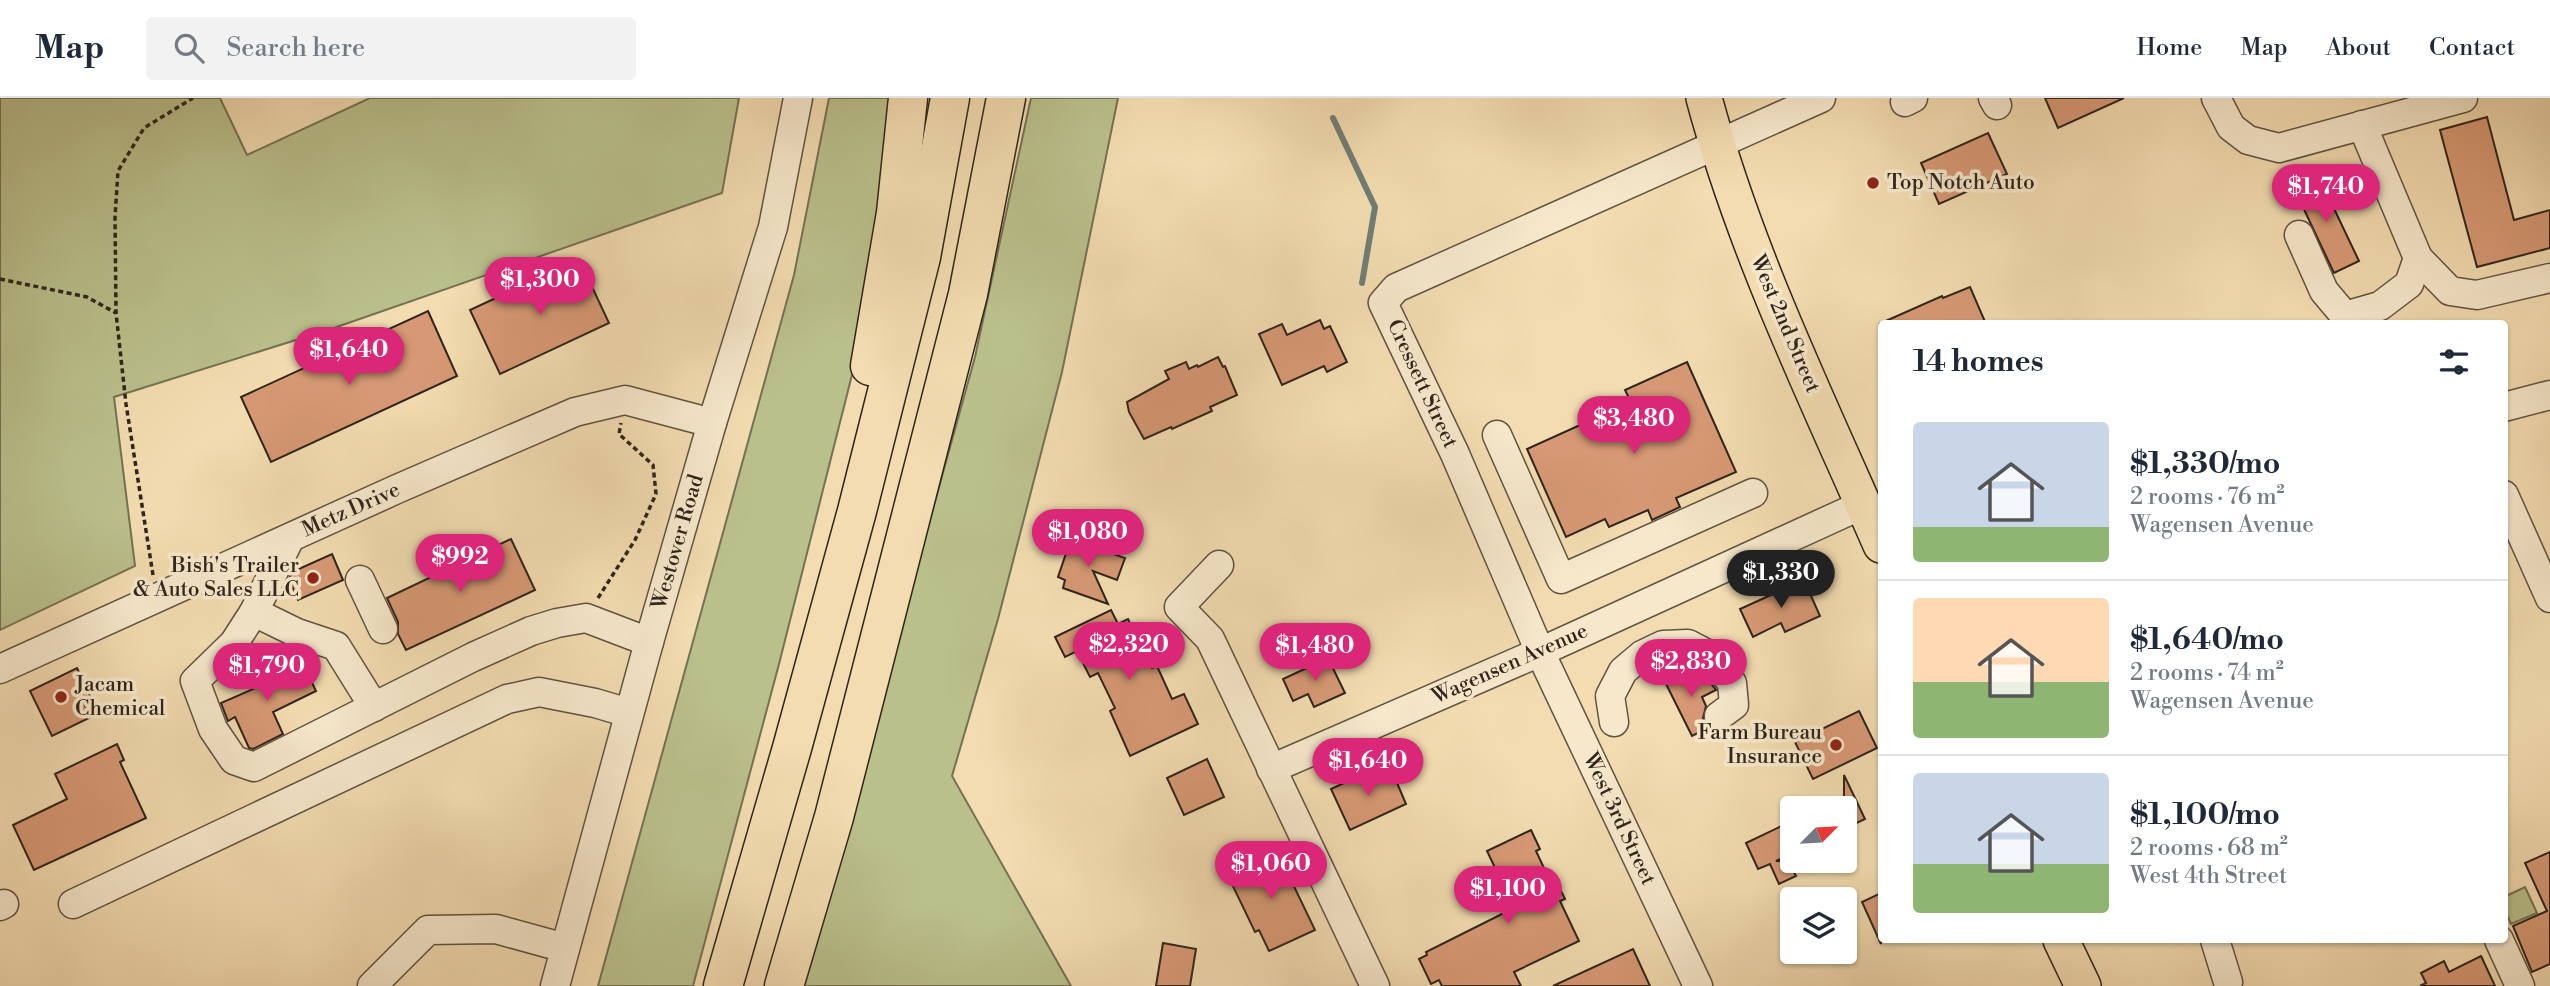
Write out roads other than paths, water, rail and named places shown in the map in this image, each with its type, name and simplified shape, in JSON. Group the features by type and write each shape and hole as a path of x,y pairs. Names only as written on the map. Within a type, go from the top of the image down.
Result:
{"highway":[{"path":"792,748 867,381 896,213 908,98"},
{"path":"723,986 857,511 921,257 950,98"},
{"path":"968,294 1006,98"},
{"path":"784,986 834,817 1018,98"}],"main road":[{"name":"West 2nd Street","path":"1704,98 1717,146 1780,318 1878,538"},
{"path":"2062,943 2083,986"}],"street":[{"name":"Westover Road","path":"555,986 649,642 712,423 773,227 798,98"},
{"path":"1717,146 1821,98"},
{"path":"2216,98 2231,127 2248,140 2280,148 2463,98"},
{"path":"2361,125 2418,258 2450,291 2477,295 2550,278"},
{"name":"Cressett Street","path":"1540,652 1460,466 1383,303 1396,288 1717,146"},
{"path":"2299,235 2324,291 2345,316 2380,306 2409,284 2418,258"},
{"path":"2508,406 2550,395"},
{"name":"Metz Drive","path":"0,669 575,412 625,400 712,423"},
{"path":"1497,435 1561,579 1753,493"},
{"name":"Wagensen Avenue","path":"1271,769 1540,652 1864,504"},
{"path":"2508,504 2550,598"},
{"path":"290,538 254,612 234,643 195,681 213,729 234,760 254,766 473,657 556,623 586,618 649,642"},
{"path":"1219,565 1179,607 1210,639 1375,986"},
{"path":"360,580 383,629"},
{"path":"254,612 297,633 336,646 374,707"},
{"path":"1614,722 1610,696 1623,671 1642,655 1663,645 1688,643 1711,656 1732,683 1734,705 1719,716"},
{"name":"West 3rd Street","path":"1540,652 1698,986"},
{"path":"73,904 508,699 539,692 596,703 629,713"},
{"path":"372,986 428,930 496,929 565,948"},
{"path":"2216,943 2228,982"},
{"path":"2500,943 2520,986"}],"waterway":[{"path":"1333,118 1375,207 1362,283"}],"place":[{"name":"Top Notch Auto","path":"1873,183"},
{"name":"Bish's Trailer & Auto Sales LLC","path":"313,578"},
{"name":"Jacam Chemical","path":"61,697"},
{"name":"Farm Bureau Insurance","path":"1836,745"}]}
